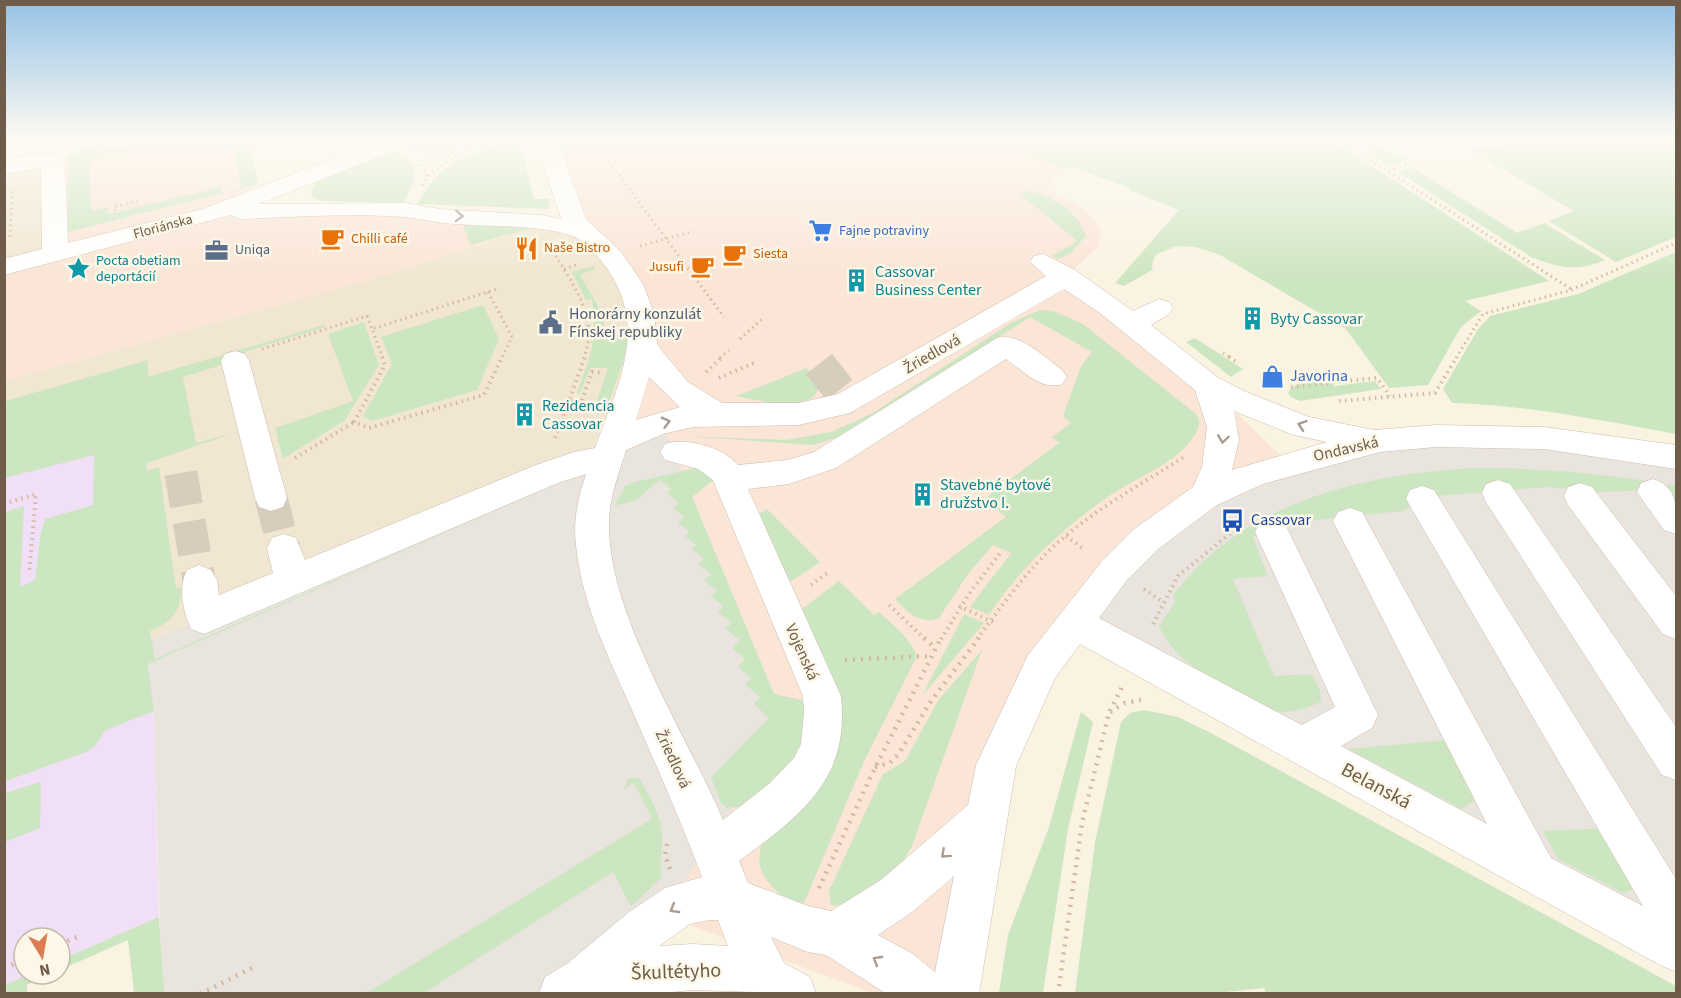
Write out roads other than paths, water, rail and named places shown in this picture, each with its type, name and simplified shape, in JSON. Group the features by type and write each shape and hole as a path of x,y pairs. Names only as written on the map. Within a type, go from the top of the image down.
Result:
{"street":[{"path":"53,186 55,254"},
{"name":"Floriánska","path":"7,256 55,254 212,214 285,186"},
{"path":"307,186 305,195 319,209"},
{"name":"Žriedlová","path":"561,186 568,208 583,231 609,255 637,297 643,314 644,345 632,393 609,451 591,518 593,555 601,595 714,853 747,941 780,986"},
{"path":"212,214 319,209 406,210 439,216 533,221 583,231"},
{"name":"Žriedlová","path":"644,345 666,380 698,403 726,415 796,415 833,409 1054,269 1131,324 1207,384"},
{"path":"1131,324 1159,308"},
{"path":"676,452 716,462 725,467 731,478 789,471 825,460 1007,345 1052,377"},
{"path":"235,361 271,498"},
{"path":"1207,384 1256,410 1305,427 1380,440"},
{"path":"1205,496 1215,475 1224,428 1222,413 1207,384"},
{"path":"198,580 204,618 289,564 609,451 636,431 670,420 726,415"},
{"name":"Ondavská","path":"1075,623 1115,570 1145,540 1205,496 1254,474 1380,440 1436,436 1544,438 1677,457"},
{"name":"Vojenská","path":"714,853 784,798 816,761 824,718 822,696 733,492 731,478"},
{"path":"1498,492 1677,761"},
{"path":"1653,492 1677,521"},
{"path":"1580,496 1677,623"},
{"path":"1422,499 1677,920"},
{"path":"1350,521 1535,872"},
{"path":"1256,529 1358,715 1303,747"},
{"path":"955,993 996,765 1041,667 1075,623"},
{"name":"Belanská","path":"1075,623 1677,949"},
{"path":"820,931 882,908 988,815"},
{"name":"Škultétyho","path":"574,987 645,928 681,904 709,898 730,898"},
{"path":"730,898 820,931 896,971 925,993"},
{"name":"Škultétyho","path":"574,987 652,969 697,968 729,970 780,986"}],"tunnel":[{"path":"819,364 849,402"},
{"path":"181,473 199,580"},
{"path":"271,498 284,548"}],"place":[{"name":"Fajne potraviny","path":"821,231"},
{"name":"Chilli café","path":"333,239"},
{"name":"Naše Bistro","path":"526,248"},
{"name":"Uniqa","path":"217,250"},
{"name":"Siesta","path":"735,254"},
{"name":"Jusufi","path":"702,267"},
{"name":"Pocta obetiam deportácií","path":"78,269"},
{"name":"Cassovar Business Center","path":"857,281"},
{"name":"Byty Cassovar","path":"1252,319"},
{"name":"Honorárny konzulát Fínskej republiky","path":"551,323"},
{"name":"Javorina","path":"1272,376"},
{"name":"Rezidencia Cassovar","path":"524,415"},
{"name":"Stavebné bytové družstvo I.","path":"922,494"},
{"name":"Cassovar","path":"1233,520"}]}
